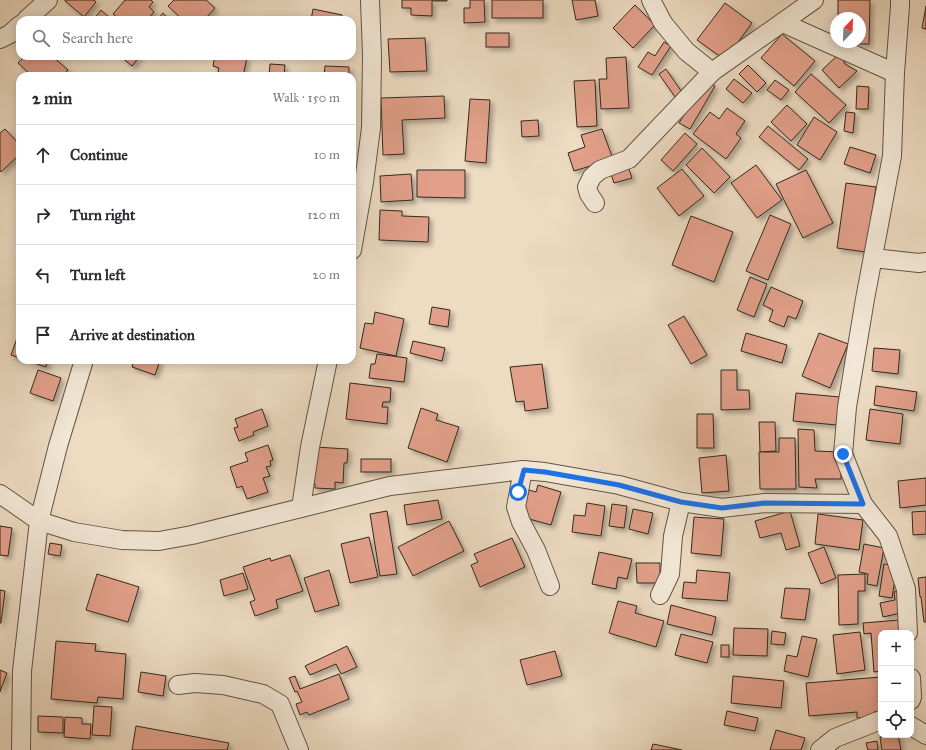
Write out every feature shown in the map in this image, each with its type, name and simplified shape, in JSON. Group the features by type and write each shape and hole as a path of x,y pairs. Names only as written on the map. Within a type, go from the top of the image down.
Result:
{"street":[{"path":"30,16 48,0"},
{"path":"356,227 371,128 372,56 370,0"},
{"path":"651,0 663,23 686,51 712,72"},
{"path":"595,203 589,194 587,187 592,177 600,170 629,159 712,72 814,0"},
{"path":"900,0 895,74 892,156 847,407 843,454 863,504 888,536 906,589 908,630"},
{"path":"782,23 895,74"},
{"path":"0,38 10,34 16,29"},
{"path":"873,258 926,262"},
{"path":"21,750 22,671 40,521 58,446 83,364"},
{"path":"301,508 310,448 327,364"},
{"path":"0,494 40,521 74,532 122,540 159,541 192,535 390,486 524,470 545,472 619,485 681,502 722,508 765,503 863,504"},
{"path":"524,470 516,507 521,522 536,550 550,586"},
{"path":"660,594 670,574 673,536 681,502"},
{"path":"178,685 195,683 223,685 262,694 280,704 300,750"},
{"path":"820,750 835,738 878,721"},
{"path":"914,728 926,735"}],"building":[{"path":"94,0 96,2 85,16 83,16 65,1"},
{"path":"125,0 151,0 153,2 149,7 154,12 150,16 115,16 113,14"},
{"path":"174,0 206,0 215,8 208,16 179,16 168,6"},
{"path":"402,0 447,1 432,1 432,16 411,15 411,8 402,8"},
{"path":"470,0 484,0 485,22 464,23 464,8 470,8"},
{"path":"492,0 543,0 543,18 492,18"},
{"path":"572,0 595,0 598,16 576,20"},
{"path":"838,0 870,0 869,44 866,44 866,12 838,12"},
{"path":"725,3 752,23 725,60 697,40"},
{"path":"635,5 655,25 633,48 613,28"},
{"path":"926,6 926,29 922,28"},
{"path":"313,9 342,15 342,16 312,16"},
{"path":"101,10 108,16 96,16"},
{"path":"486,33 509,33 509,47 486,47"},
{"path":"782,34 815,61 794,86 761,58"},
{"path":"425,38 427,71 390,72 388,39"},
{"path":"664,42 671,46 652,75 638,67 648,52 655,56"},
{"path":"840,53 845,64 857,71 839,88 822,70"},
{"path":"626,57 629,108 601,109 599,79 607,79 606,58"},
{"path":"21,60 57,60 68,70 66,72 28,72 18,63"},
{"path":"125,60 137,60 132,66"},
{"path":"214,60 247,60 244,72 218,72 219,68 213,66"},
{"path":"270,64 285,65 284,72 269,72"},
{"path":"748,65 766,83 757,92 739,74"},
{"path":"325,66 349,67 349,72 324,72"},
{"path":"666,69 682,92 675,97 659,74"},
{"path":"811,74 846,105 829,123 795,92"},
{"path":"734,79 752,93 743,103 726,89"},
{"path":"595,80 597,126 577,127 574,81"},
{"path":"775,80 789,90 781,100 767,90"},
{"path":"705,81 715,86 690,129 679,123"},
{"path":"857,86 869,87 868,109 856,109"},
{"path":"444,96 445,118 402,120 404,154 383,155 381,98"},
{"path":"470,99 490,100 486,163 465,161"},
{"path":"787,105 807,124 791,141 771,122"},
{"path":"727,108 745,121 736,134 741,138 726,159 693,134 710,112 719,119"},
{"path":"846,112 855,113 853,133 844,131"},
{"path":"814,117 837,132 820,160 797,145"},
{"path":"538,120 539,136 522,137 521,121"},
{"path":"768,126 808,159 799,170 759,137"},
{"path":"5,129 16,141 16,158 1,172 0,170 0,133"},
{"path":"602,129 613,159 574,171 568,153 585,147 581,135"},
{"path":"685,133 697,144 673,171 661,160"},
{"path":"850,147 876,155 870,173 844,164"},
{"path":"702,148 730,177 714,193 686,165"},
{"path":"756,165 782,200 757,218 731,183"},
{"path":"629,169 632,178 614,183 611,174"},
{"path":"682,169 704,196 679,216 657,188"},
{"path":"417,170 465,170 465,198 417,197"},
{"path":"806,170 833,223 803,238 776,184"},
{"path":"411,174 413,200 381,202 380,176"},
{"path":"846,183 876,187 866,252 837,248"},
{"path":"380,210 402,211 402,216 429,217 428,242 379,240"},
{"path":"770,215 791,224 768,280 746,271"},
{"path":"691,216 733,232 714,282 672,265"},
{"path":"750,277 767,284 754,317 737,310"},
{"path":"771,287 803,301 796,319 788,316 784,327 769,321 773,310 763,305"},
{"path":"432,307 450,310 448,327 429,324"},
{"path":"375,312 404,319 396,356 360,348 365,323 373,324"},
{"path":"684,316 707,355 691,364 668,325"},
{"path":"746,333 787,345 782,363 741,351"},
{"path":"819,333 848,344 830,388 802,376"},
{"path":"16,341 16,357 11,355"},
{"path":"413,341 445,348 442,361 410,353"},
{"path":"874,348 900,350 898,374 872,371"},
{"path":"377,354 407,358 404,382 369,378 371,364 375,364"},
{"path":"37,364 47,364 46,367"},
{"path":"133,364 159,364 155,375 132,367"},
{"path":"542,364 548,408 525,411 524,401 516,402 510,367"},
{"path":"38,370 61,378 53,401 30,393"},
{"path":"721,370 737,370 737,390 749,390 750,409 721,410"},
{"path":"350,383 391,388 390,402 383,402 382,407 388,407 387,424 346,419"},
{"path":"876,386 917,392 914,411 874,405"},
{"path":"796,393 840,397 837,425 793,421"},
{"path":"421,408 438,414 436,420 459,427 447,462 408,448"},
{"path":"262,409 268,426 253,432 254,435 239,441 234,428 238,427 235,419"},
{"path":"870,409 903,414 900,444 866,440"},
{"path":"697,414 713,414 714,448 697,448"},
{"path":"759,422 775,422 776,451 760,452"},
{"path":"798,429 814,430 815,451 841,452 841,479 815,479 817,488 799,487"},
{"path":"779,438 795,438 796,489 760,489 759,452 779,452"},
{"path":"268,445 273,460 270,461 271,466 266,467 270,476 263,478 268,492 247,499 242,486 237,488 230,467 248,461 245,453"},
{"path":"315,447 348,449 347,463 344,463 343,483 335,482 335,489 315,488"},
{"path":"726,455 729,491 702,493 699,458"},
{"path":"361,459 391,459 391,472 361,472"},
{"path":"926,478 926,505 900,508 898,481"},
{"path":"538,485 561,492 551,525 522,517 529,490 536,492"},
{"path":"438,500 442,519 407,525 404,505"},
{"path":"587,503 605,506 601,536 572,532 574,515 585,516"},
{"path":"612,504 627,506 624,528 609,526"},
{"path":"633,509 653,513 648,534 629,529"},
{"path":"387,511 397,574 380,576 370,514"},
{"path":"790,511 800,546 786,550 781,533 760,538 755,521"},
{"path":"926,511 926,534 913,535 912,512"},
{"path":"818,514 863,520 859,550 815,544"},
{"path":"694,517 724,519 721,556 691,553"},
{"path":"449,521 464,551 413,576 398,547"},
{"path":"0,526 12,528 8,556 0,555"},
{"path":"369,537 378,577 350,583 341,544"},
{"path":"512,538 525,567 480,587 471,565 478,562 474,554"},
{"path":"50,543 62,545 60,556 48,554"},
{"path":"864,544 884,548 877,586 867,584 868,574 859,572"},
{"path":"824,547 836,578 821,584 808,553"},
{"path":"599,552 632,559 627,579 618,577 616,589 592,584"},
{"path":"290,555 303,591 276,600 278,608 255,616 250,602 255,600 243,567 270,558 271,561"},
{"path":"636,563 660,563 660,583 637,583"},
{"path":"884,564 897,566 892,598 879,596"},
{"path":"329,570 339,605 315,612 304,578"},
{"path":"697,570 730,573 727,601 682,598 684,582 696,583"},
{"path":"243,573 248,589 224,596 220,580"},
{"path":"97,574 139,587 128,622 86,610"},
{"path":"865,574 865,591 858,591 858,624 839,625 838,575"},
{"path":"926,577 926,622 924,622 918,578"},
{"path":"785,588 810,589 805,620 781,618"},
{"path":"0,590 5,591 1,623 0,623"},
{"path":"900,591 905,612 883,617 880,603 895,600 894,592"},
{"path":"618,601 637,606 635,613 664,621 656,647 609,633"},
{"path":"671,605 716,617 712,635 667,624"},
{"path":"899,620 900,630 878,630 878,671 874,672 871,633 864,634 863,623"},
{"path":"734,628 768,629 767,656 733,655"},
{"path":"772,631 786,633 784,645 771,644"},
{"path":"860,632 865,670 837,674 833,635"},
{"path":"681,634 713,642 707,663 675,655"},
{"path":"802,636 817,639 808,677 784,671 787,655 797,657"},
{"path":"56,641 96,644 95,651 126,654 123,699 98,697 97,703 51,699"},
{"path":"721,645 729,645 729,657 721,657"},
{"path":"347,646 357,667 341,674 336,664 310,675 305,666"},
{"path":"555,651 562,676 527,685 520,660"},
{"path":"0,670 7,673 0,692"},
{"path":"141,672 166,676 163,696 138,692"},
{"path":"339,674 349,699 309,715 307,712 300,715 296,704 302,702 297,691 295,692 289,678 295,676 300,689"},
{"path":"733,676 784,681 781,708 731,703"},
{"path":"878,677 878,711 874,712 875,716 857,718 857,712 809,716 806,683"},
{"path":"94,706 112,707 110,736 92,735"},
{"path":"727,711 758,718 755,731 724,725"},
{"path":"38,716 63,717 63,733 38,732"},
{"path":"65,717 82,718 82,724 91,724 90,739 64,737"},
{"path":"136,726 229,743 227,750 132,750"},
{"path":"776,730 805,738 801,750 770,750"},
{"path":"880,738 899,738 901,750 882,750"},
{"path":"877,741 878,750 868,750 866,743"},
{"path":"653,744 682,750 651,750"}],"route":[{"path":"518,492 524,470 545,472 619,485 681,502 722,508 765,503 863,504 843,454"}]}
